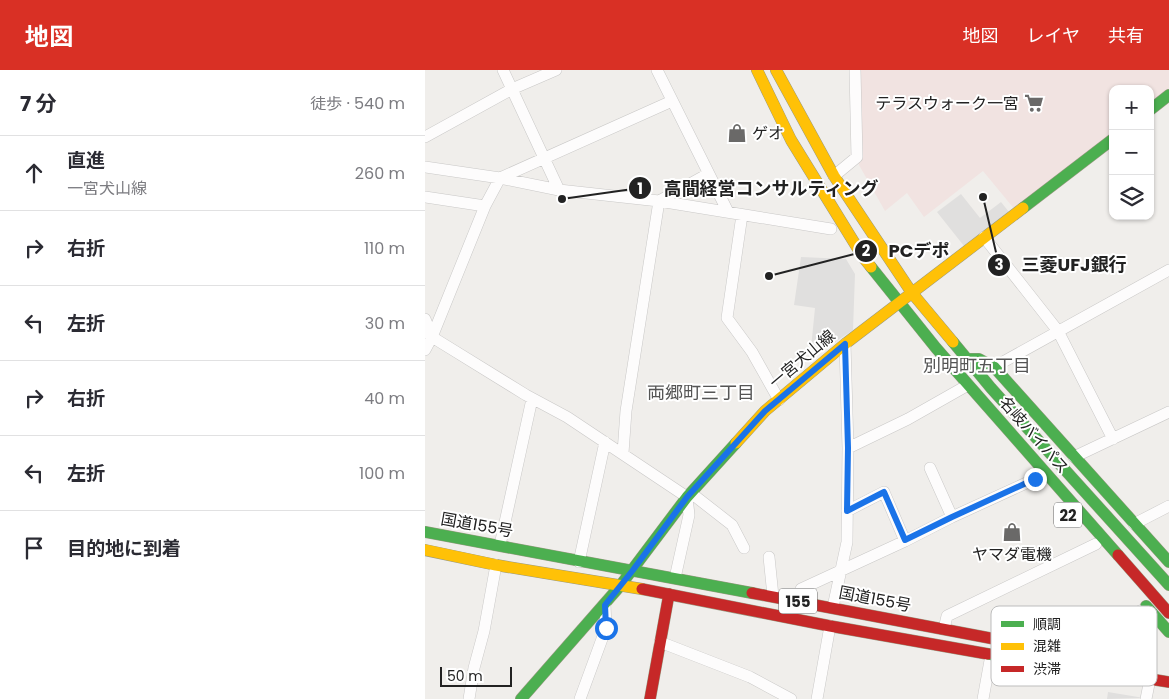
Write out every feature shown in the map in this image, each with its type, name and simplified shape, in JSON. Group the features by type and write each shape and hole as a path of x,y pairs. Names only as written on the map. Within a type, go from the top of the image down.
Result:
{"main road":[{"name":"名岐バイパス","path":"757,70 791,140 863,257 968,385 1169,613"},
{"name":"名岐バイパス","path":"776,70 834,176 913,293 967,359 1169,585"},
{"name":"22","path":"795,80 803,98 809,131"},
{"path":"1154,107 1169,95"},
{"name":"一宮犬山線","path":"521,699 605,605 689,495 765,411 845,344 1109,142"},
{"name":"22","path":"822,214 841,242 863,257"},
{"path":"967,359 979,359 993,367 1169,562"},
{"path":"977,394 977,415"},
{"name":"22","path":"1055,501 1096,544 1124,580"},
{"name":"国道155号","path":"425,532 991,638"},
{"name":"国道155号","path":"425,550 991,655"},
{"path":"650,699 669,594"},
{"path":"1157,619 1169,632"}],"street":[{"path":"503,70 559,190"},
{"path":"425,137 512,90 556,70"},
{"path":"657,70 708,174 729,212"},
{"path":"834,176 857,157 855,70"},
{"path":"427,335 499,178 672,102"},
{"path":"425,167 499,178 559,190 659,201 831,229"},
{"path":"659,201 708,174"},
{"path":"425,197 485,206"},
{"path":"623,453 626,411 659,201"},
{"path":"742,215 727,318 751,352 779,400"},
{"path":"984,238 1058,331 1113,439"},
{"path":"993,367 1169,270"},
{"path":"425,319 427,335 425,350"},
{"path":"427,335 567,417 689,495 732,525 744,548"},
{"path":"833,608 847,542 848,448 845,344"},
{"path":"848,448 968,385"},
{"path":"500,545 532,398"},
{"path":"1074,457 1169,412"},
{"path":"579,562 605,442"},
{"path":"930,468 952,517"},
{"path":"796,601 801,589 1035,479"},
{"path":"847,511 884,492 905,540"},
{"path":"675,578 689,515 689,495"},
{"path":"1135,524 1169,506"},
{"path":"944,629 947,616 1096,544"},
{"path":"769,556 773,596"},
{"path":"469,699 496,564"},
{"path":"580,699 606,628 605,605"},
{"path":"817,699 830,626"},
{"path":"660,642 750,676 791,699"},
{"path":"983,699 991,655"},
{"path":"1146,699 1149,686"}],"shaded area":[{"name":"テラスウォーク一宮","path":"860,70 1169,70 1169,90 1154,102 1154,85 1109,85 1109,137 1016,211 983,171 924,217 907,193 885,211 859,165"},
{"path":"961,194 980,218 1001,202 1009,212 964,246 937,212"},
{"path":"801,257 846,259 855,274 853,330 816,355 811,348 815,308 794,305"},
{"path":"1108,692 1144,698 1107,699"}],"traffic: fast":[{"path":"1154,107 1169,95"},
{"path":"1023,208 1109,142"},
{"path":"871,267 936,348 1118,555"},
{"path":"953,342 991,388 1169,585"},
{"path":"967,359 979,359 994,367 1169,562"},
{"path":"521,699 620,586 687,497 736,443"},
{"path":"425,532 752,593"},
{"path":"1157,618 1169,632"}],"traffic: slow":[{"path":"757,70 791,140 871,267"},
{"path":"776,70 834,176 912,293 953,342"},
{"path":"736,443 765,411 845,344 1023,208"},
{"path":"425,550 496,565 642,589"}],"traffic: jam":[{"path":"1118,555 1169,613"},
{"path":"642,589 830,626 988,654"},
{"path":"752,593 991,638"},
{"path":"650,699 669,594"},
{"path":"1157,680 1169,682"}],"place":[{"name":"テラスウォーク一宮","path":"1034,103"},
{"name":"ゲオ","path":"737,133"},
{"name":"三菱UFJ銀行","path":"983,197"},
{"name":"高間経営コンサルティング","path":"562,199"},
{"name":"PCデポ","path":"769,276"},
{"name":"ヤマダ電機","path":"1012,532"}],"district":[{"name":"別明町五丁目","path":"977,365"},
{"name":"両郷町三丁目","path":"701,392"}],"route":[{"path":"606,628 605,605 687,497 765,411 845,344 848,448 847,511 884,492 905,540 1035,479"}]}
